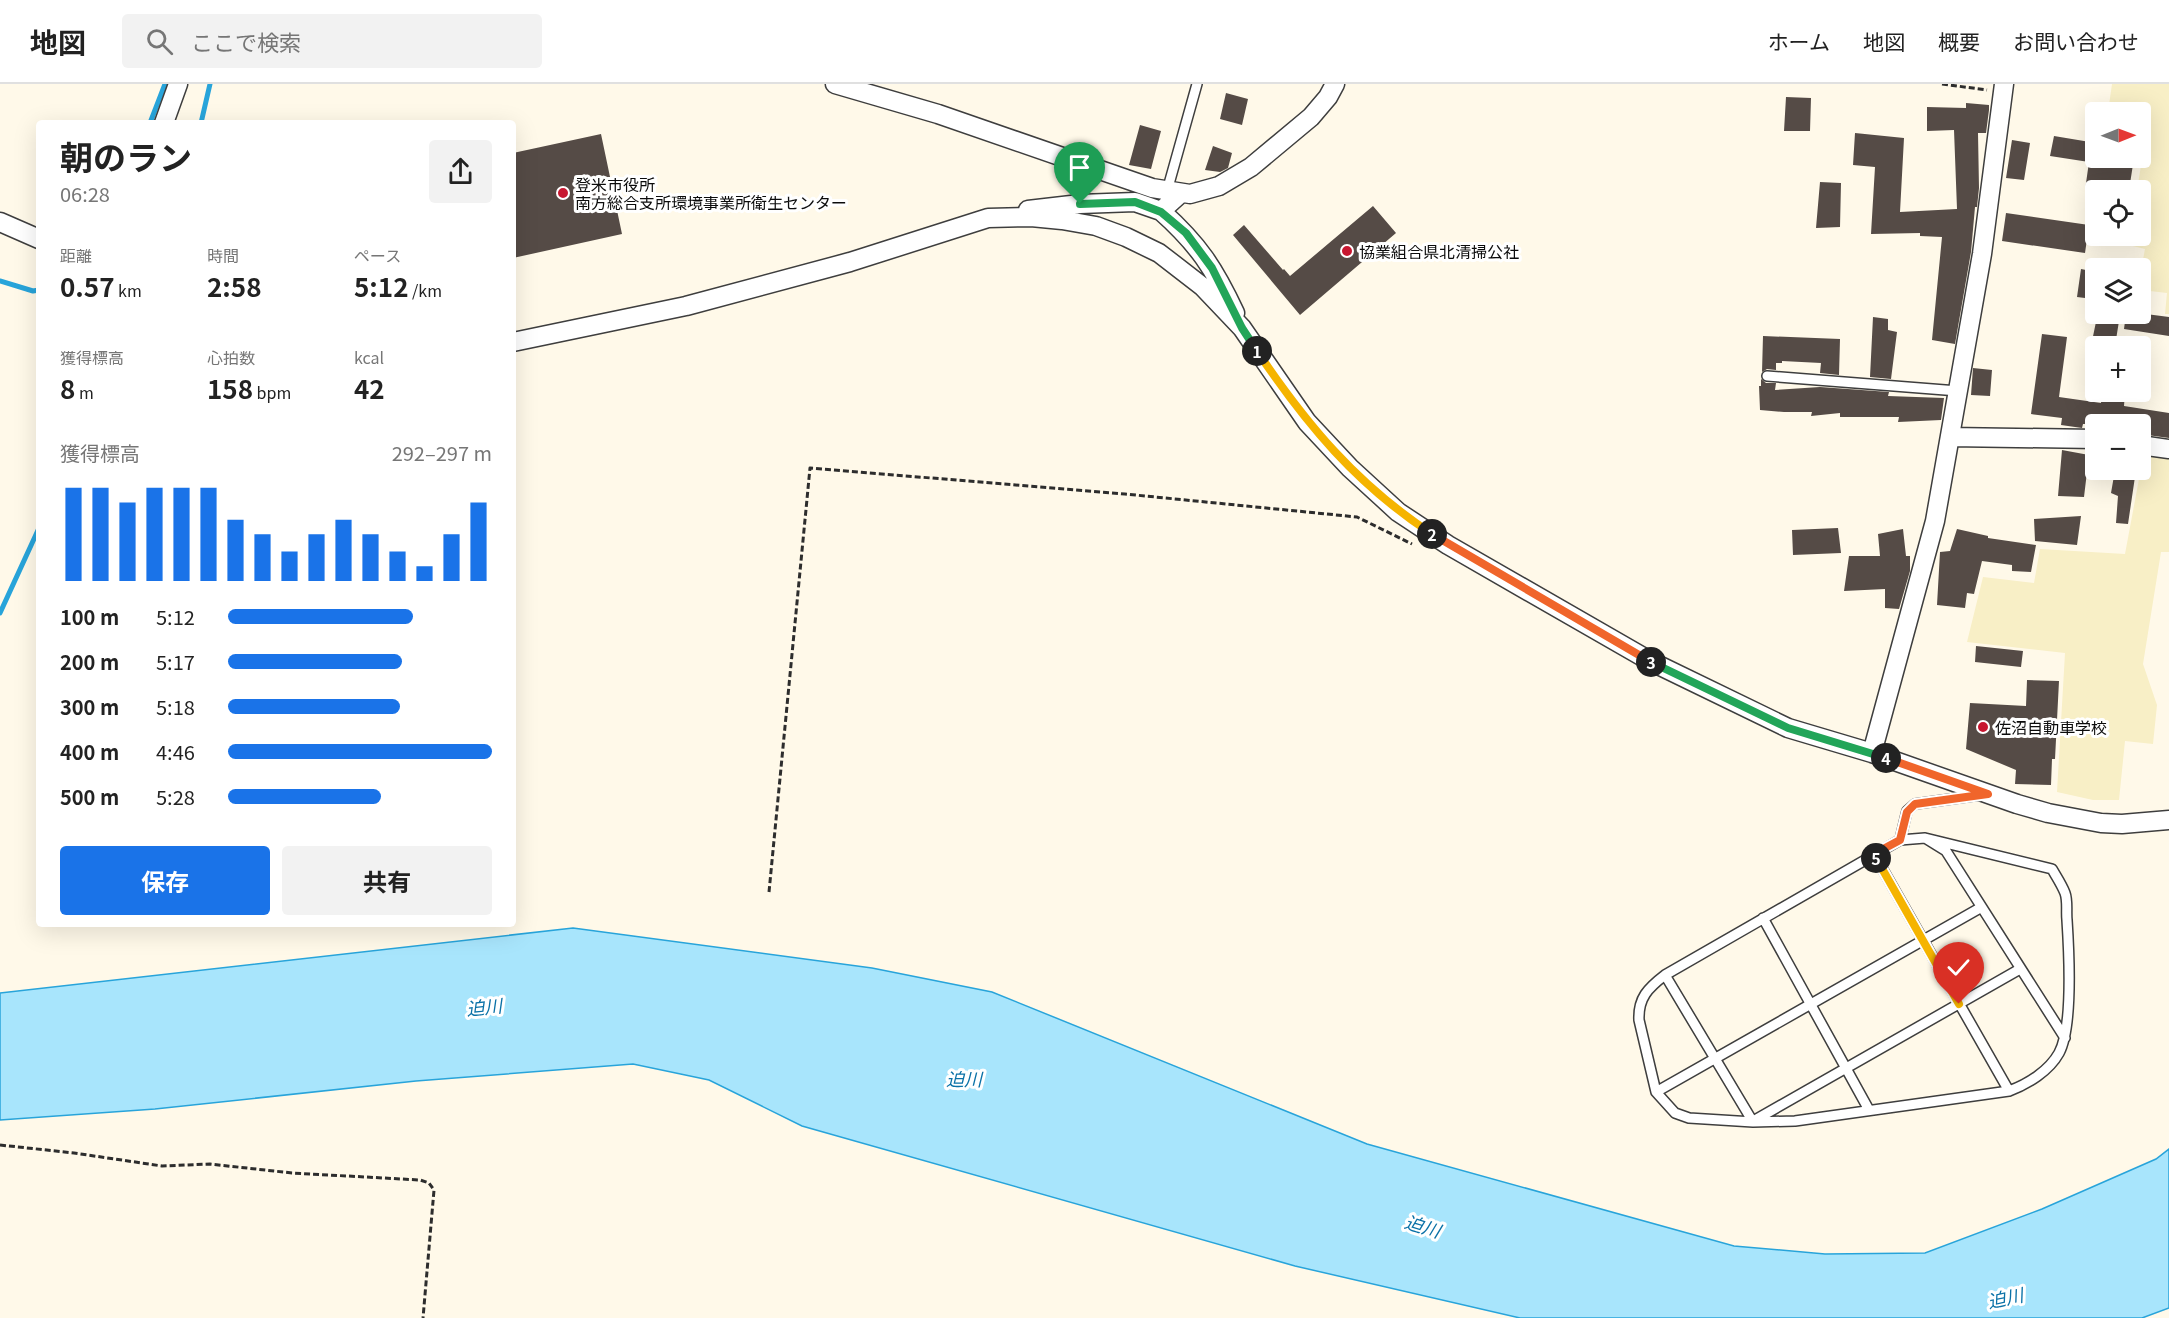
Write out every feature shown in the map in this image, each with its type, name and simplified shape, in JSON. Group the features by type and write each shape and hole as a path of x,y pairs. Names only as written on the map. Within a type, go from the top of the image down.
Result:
{"street":[{"path":"165,120 178,84"},
{"path":"835,84 938,114 1152,188 1190,194 1219,186 1251,167 1311,117 1328,97 1335,84"},
{"path":"1872,753 1935,521 1982,254 2004,88"},
{"path":"1161,212 1174,192"},
{"path":"516,341 697,303 850,262 988,218 1037,208 1135,202 1161,212 1186,233 1212,268 1242,328 1307,422 1350,468 1398,512 1448,545 1650,662 1788,728 1872,753 2048,813 2101,823 2122,824 2169,820"},
{"path":"988,218 1031,217 1062,220 1096,226 1126,237 1159,253 1203,287 1242,328"},
{"path":"0,222 36,238"},
{"path":"1950,437 2085,440"},
{"path":"2151,447 2169,449"}],"lane":[{"path":"1174,192 1197,84"},
{"path":"1767,376 1958,392"},
{"path":"1900,840 1907,812 1915,804 1988,794"},
{"path":"1925,838 1946,851 1980,908 2065,1038"},
{"path":"1925,838 2052,868 2065,893 2070,962 2065,1038 2060,1052 2051,1065 2034,1078 2009,1091 1795,1121 1753,1122 1689,1118 1675,1113 1656,1092 1639,1020 1639,1009 1643,996 1650,986 1665,975 1900,840 1925,838"},
{"path":"1874,854 2009,1091"},
{"path":"1656,1092 1980,908"},
{"path":"1763,918 1869,1110"},
{"path":"1753,1122 2020,969"},
{"path":"1665,975 1753,1122"}],"path":[{"path":"1942,84 2004,88"},
{"path":"769,892 810,468 1113,493 1357,517 1416,546"},
{"path":"0,1145 162,1166 210,1164 292,1173 420,1180 429,1183 434,1190 423,1318"}],"shaded area":[{"path":"2112,84 2169,84 2169,314 2165,314 2167,293 2151,291 2151,258 2143,258 2145,249 2133,246 2151,246 2151,180 2139,180 2141,168 2151,168 2151,102 2109,102"},
{"path":"2151,453 2169,455 2169,552 2161,552 2143,664 2157,705 2153,744 2125,741 2119,800 2093,800 2057,792 2065,653 1967,642 1983,577 2034,583 2040,549 2125,554 2139,480 2151,480"}],"water":[{"name":"迫川","path":"573,928 872,968 992,992 1367,1144 1734,1246 1825,1254 1925,1253 2042,1209 2156,1159 2169,1149 2169,1308 2142,1318 1520,1318 1295,1266 802,1126 709,1080 633,1064 416,1081 155,1109 0,1120 0,993"}],"building":[{"path":"1226,93 1248,99 1242,125 1220,119"},
{"path":"1786,97 1811,98 1810,131 1784,131"},
{"path":"1966,103 1989,105 1989,110 1986,133 1978,133 1977,207 1975,207 1971,252 1955,344 1932,340 1942,237 1920,236 1920,233 1871,234 1875,167 1853,165 1855,133 1904,138 1900,212 1957,209 1954,130 1927,131 1927,107 1966,108"},
{"path":"1140,125 1161,131 1151,169 1129,165"},
{"name":"登米市役所 南方総合支所環境事業所衛生センター","path":"601,134 622,234 516,257 516,152"},
{"path":"2054,136 2085,141 2085,161 2050,156"},
{"path":"2012,140 2030,143 2024,180 2006,178"},
{"path":"1213,146 1232,153 1228,168 1220,172 1205,170"},
{"path":"2088,168 2132,168 2131,180 2086,180"},
{"path":"1820,182 1841,183 1840,227 1816,228"},
{"name":"協業組合県北清掃公社","path":"1373,206 1396,233 1300,315 1233,235 1244,225 1290,276"},
{"path":"2006,213 2085,224 2085,253 2002,241"},
{"path":"2081,269 2085,270 2085,298 2077,297"},
{"path":"2151,315 2169,317 2169,336 2124,329 2125,324 2151,324"},
{"path":"1873,317 1888,319 1888,330 1897,332 1891,379 1870,377"},
{"path":"2096,324 2119,324 2117,336 2093,336"},
{"path":"2042,334 2067,337 2059,397 2085,402 2124,402 2124,406 2169,413 2169,438 2151,436 2151,414 2085,414 2085,424 2082,428 2061,425 2062,418 2031,414"},
{"path":"1763,336 1840,339 1839,375 1820,373 1821,363 1782,361 1782,363 1776,363 1776,370 1767,369 1762,372"},
{"path":"1973,368 1992,370 1990,396 1971,395"},
{"path":"1761,379 1766,383 1776,383 1775,390 1820,387 1889,392 1888,396 1944,398 1941,420 1898,422 1899,417 1840,417 1840,413 1811,416 1812,412 1760,410"},
{"path":"2062,450 2085,454 2084,497 2058,496"},
{"path":"2113,480 2135,480 2128,524 2116,523 2118,496 2111,493"},
{"path":"2081,516 2077,545 2035,541 2034,519"},
{"path":"1838,528 1841,553 1793,555 1792,530"},
{"path":"1903,529 1906,556 1910,556 1910,571 1899,609 1885,608 1885,589 1844,591 1849,556 1880,556 1878,534"},
{"path":"1957,529 1988,536 1988,538 2036,545 2031,572 2012,571 2012,565 1982,561 1974,594 1967,593 1965,608 1937,605 1940,552 1950,551"},
{"path":"1976,646 2023,651 2021,667 1975,662"},
{"path":"2027,680 2059,681 2055,759 2052,759 2051,785 2015,784 2016,770 1966,749 1970,703 2026,706"}],"waterway":[{"path":"151,120 165,84"},
{"path":"202,120 210,84"},
{"path":"0,281 36,290"},
{"path":"0,613 36,535"}],"place":[{"name":"登米市役所 南方総合支所環境事業所衛生センター","path":"563,193"},
{"name":"協業組合県北清掃公社","path":"1347,251"},
{"name":"佐沼自動車学校","path":"1983,727"}],"route":[{"path":"1080,204 1135,202 1161,212 1186,233 1212,268 1242,328 1307,422 1350,468 1398,512 1448,545 1650,662 1788,728 1872,753 1988,794 1915,804 1907,812 1900,840 1874,854 1959,1004"}]}
